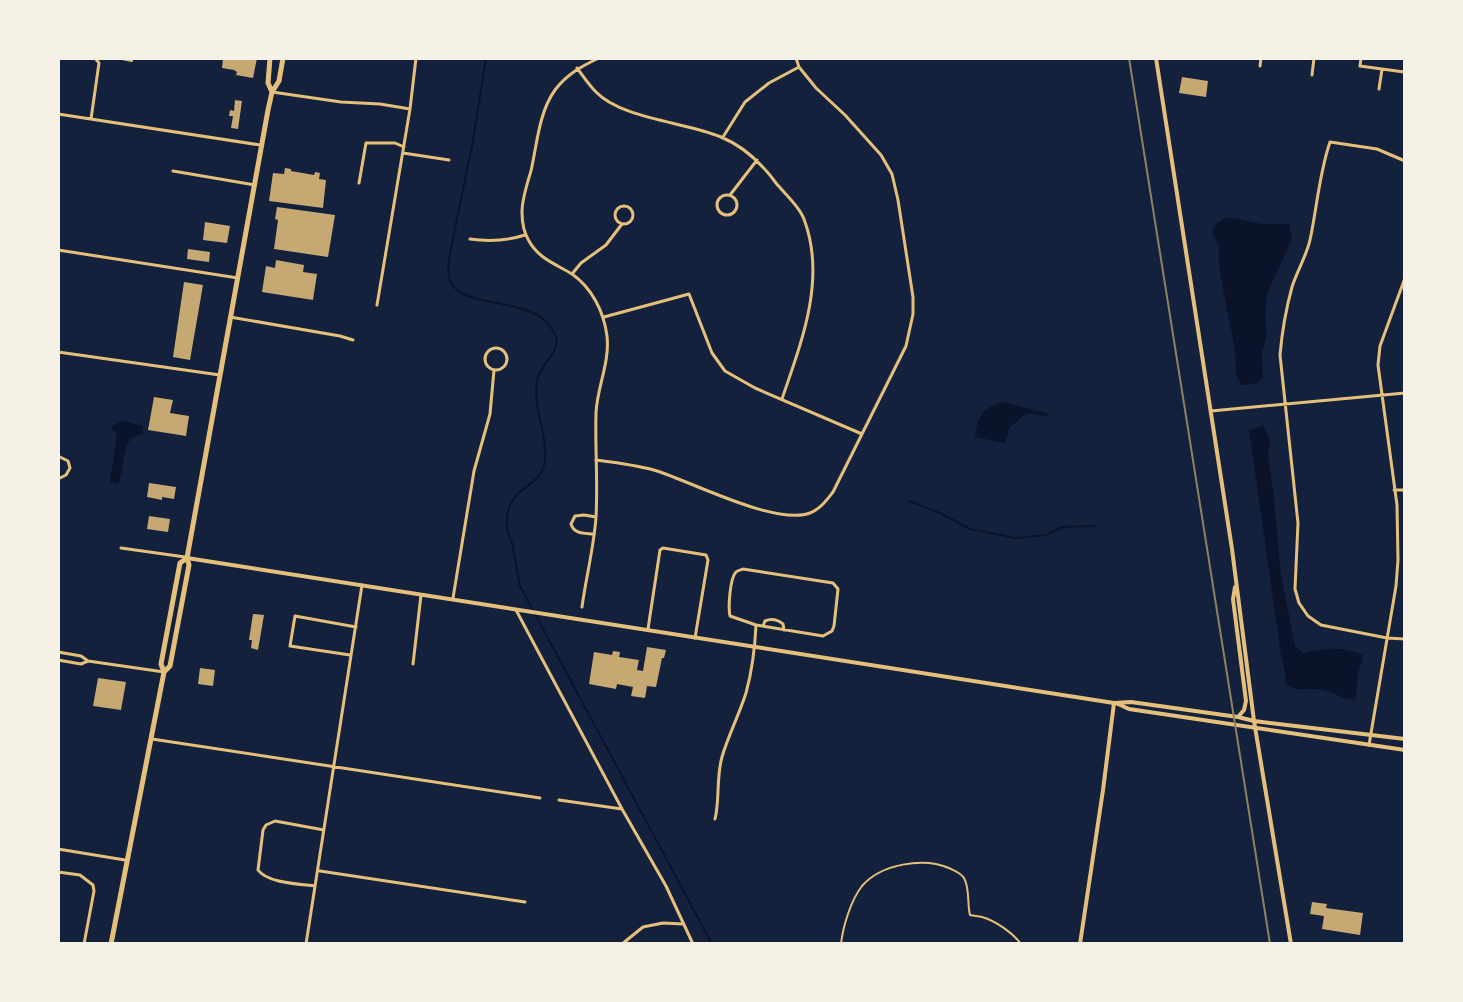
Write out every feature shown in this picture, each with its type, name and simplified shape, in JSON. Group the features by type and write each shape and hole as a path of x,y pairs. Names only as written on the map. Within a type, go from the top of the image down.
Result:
{"main road":[{"path":"270,58 268,83 272,92"},
{"path":"164,672 173,656 189,565 187,558 230,317 272,92 279,81 283,58"},
{"path":"111,944 164,672 161,664 176,580 180,563 187,558"}],"street":[{"path":"91,119 99,63 95,58"},
{"path":"377,305 416,58"},
{"path":"582,607 596,517 596,410 608,349 603,317 589,291 572,275 540,255 525,235 522,213 548,103 555,90 577,68 599,58"},
{"path":"596,460 653,469 753,507 792,515 809,513 822,505 833,492 906,346 913,314 913,297 892,174 881,155 816,88 799,67 796,58"},
{"path":"1156,58 1211,411 1254,721 1291,944"},
{"path":"1260,66 1261,58"},
{"path":"1312,75 1314,58"},
{"path":"1361,58 1360,66 1404,72 1405,68"},
{"path":"723,137 745,102 769,83 799,67"},
{"path":"577,68 608,102 723,137 757,160 805,219 814,259 812,297 800,348 782,399"},
{"path":"1379,89 1382,69"},
{"path":"272,92 410,109"},
{"path":"58,114 262,146"},
{"path":"1405,161 1377,149 1330,142 1308,246 1292,287 1280,355 1298,523 1295,589 1299,603 1308,616 1321,625 1405,639"},
{"path":"359,183 366,143 395,143 404,147"},
{"path":"403,153 449,160"},
{"path":"730,195 737,202 737,209 725,215 719,212 717,203 721,197 730,195 757,160"},
{"path":"173,171 255,185"},
{"path":"620,206 627,206 633,211 633,217 627,224 622,224 617,220 616,211 620,206"},
{"path":"572,275 581,263 615,236 622,224"},
{"path":"470,239 492,242 525,235"},
{"path":"58,250 238,278"},
{"path":"1369,745 1398,560 1397,505 1378,365 1380,346 1405,278"},
{"path":"603,317 689,294 712,353 725,371 755,388 862,434"},
{"path":"230,317 353,340"},
{"path":"496,348 503,350 507,360 501,369 494,370 486,363 485,356 489,350 496,348"},
{"path":"58,352 220,375"},
{"path":"453,600 474,471 490,414 494,370"},
{"path":"1211,411 1405,393"},
{"path":"58,456 68,461 70,468 66,475 58,479"},
{"path":"1394,490 1405,490"},
{"path":"593,534 577,532 571,524 575,516 596,517"},
{"path":"121,548 1114,703 1131,702 1405,739"},
{"path":"647,630 660,550 706,555 708,560 695,638"},
{"path":"739,570 807,578 836,585 834,626 828,634 823,636 756,625 734,619 728,610 734,575 739,570"},
{"path":"1236,582 1233,599 1246,701 1238,717"},
{"path":"306,944 362,585"},
{"path":"413,664 421,595"},
{"path":"516,610 666,886 693,944"},
{"path":"351,655 290,646 295,616 356,627"},
{"path":"763,626 765,621 772,619 780,621 784,630"},
{"path":"715,819 719,804 721,759 745,694 755,647 756,625"},
{"path":"58,652 81,656 88,661 164,672"},
{"path":"58,660 81,664 88,661"},
{"path":"1114,703 1129,709 1405,750"},
{"path":"1080,944 1114,703"},
{"path":"151,739 540,798"},
{"path":"559,800 622,809"},
{"path":"315,886 260,875 263,830 275,821 324,830"},
{"path":"58,849 128,860"},
{"path":"318,870 525,902"},
{"path":"58,872 80,875 93,885 84,944"},
{"path":"622,944 643,927 663,923 683,924"}],"lane":[{"path":"117,58 132,61"}],"path":[{"path":"841,944 850,909 867,882 882,872 913,863 928,863 962,874 966,881 970,915 994,922 1021,944"}],"water":[{"path":"1227,217 1262,224 1289,224 1292,239 1267,294 1263,377 1251,385 1241,385 1236,373 1235,351 1219,267 1219,247 1212,232 1216,224"},
{"path":"1002,402 1047,413 1049,417 1027,413 1010,427 1005,443 975,437 982,414 989,407"},
{"path":"123,421 143,426 143,434 128,442 118,484 110,482 117,435 112,429 113,425"},
{"path":"1263,425 1270,440 1268,454 1281,575 1295,646 1303,653 1333,649 1363,655 1355,699 1285,684 1249,430"}],"building":[{"path":"223,58 257,58 253,78 222,68"},
{"path":"1182,77 1208,81 1206,97 1179,93"},
{"path":"235,100 242,101 238,129 231,128 233,116 229,116 230,110 234,111"},
{"path":"285,168 314,175 315,172 320,173 319,179 326,180 323,208 269,201 273,173 284,174"},
{"path":"277,207 335,215 328,257 274,249"},
{"path":"205,222 230,226 227,243 203,240"},
{"path":"188,249 210,252 209,262 187,259"},
{"path":"276,260 304,265 303,272 317,274 313,300 262,292 266,266 275,268"},
{"path":"184,282 203,285 190,360 173,357"},
{"path":"154,397 173,400 170,413 189,416 186,436 148,430"},
{"path":"149,483 176,487 174,499 147,497"},
{"path":"149,516 170,519 168,532 147,529"},
{"path":"253,614 264,615 258,650 251,648 252,640 249,640"},
{"path":"647,647 666,650 656,687 647,686 645,698 631,696 633,687 617,684 616,689 589,684 594,652 612,655 613,651 620,652 619,657 639,660 637,670 643,671"},
{"path":"200,668 215,670 213,686 198,684"},
{"path":"98,678 126,682 121,710 93,706"},
{"path":"1312,902 1327,904 1326,908 1363,913 1360,935 1322,929 1324,916 1310,914"}],"waterway":[{"path":"486,58 450,253 449,277 455,289 467,296 533,313 547,322 557,343 537,380 537,402 545,444 544,466 536,479 515,497 508,514 507,528 520,586 712,944"},
{"path":"909,501 970,529 1015,538 1046,535 1062,527 1095,526"}],"railway":[{"path":"1129,58 1270,944"}]}
